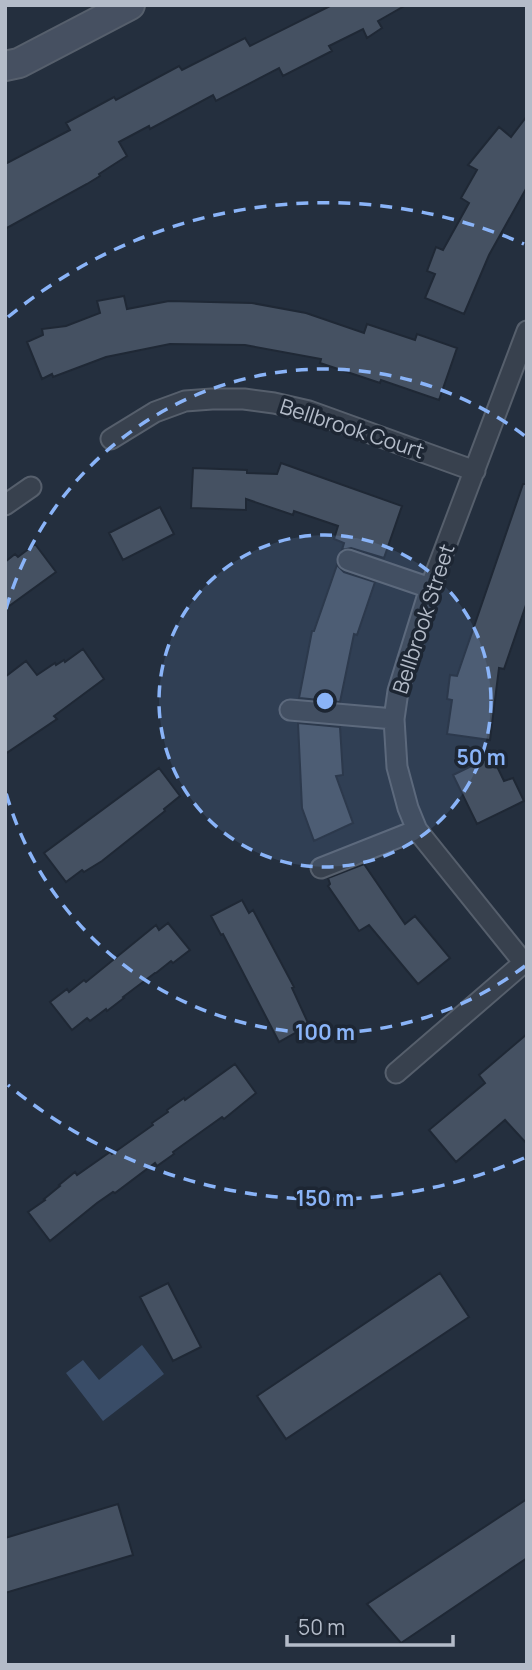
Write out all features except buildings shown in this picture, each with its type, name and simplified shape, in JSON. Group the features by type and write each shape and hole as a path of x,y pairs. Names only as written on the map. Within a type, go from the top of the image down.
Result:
{"street":[{"path":"10,69 130,5"},
{"name":"Bellbrook Street","path":"525,962 417,830 397,767 394,719 398,691 430,588 527,331"},
{"name":"Bellbrook Court","path":"111,439 155,412 185,401 244,400 309,411 475,471"},
{"path":"5,505 31,487"},
{"path":"348,560 430,588"},
{"path":"290,710 394,719"},
{"path":"321,868 417,830"},
{"path":"396,1073 525,962"}],"water":[{"path":"142,1345 164,1374 103,1421 66,1373 83,1360 99,1380"}]}
